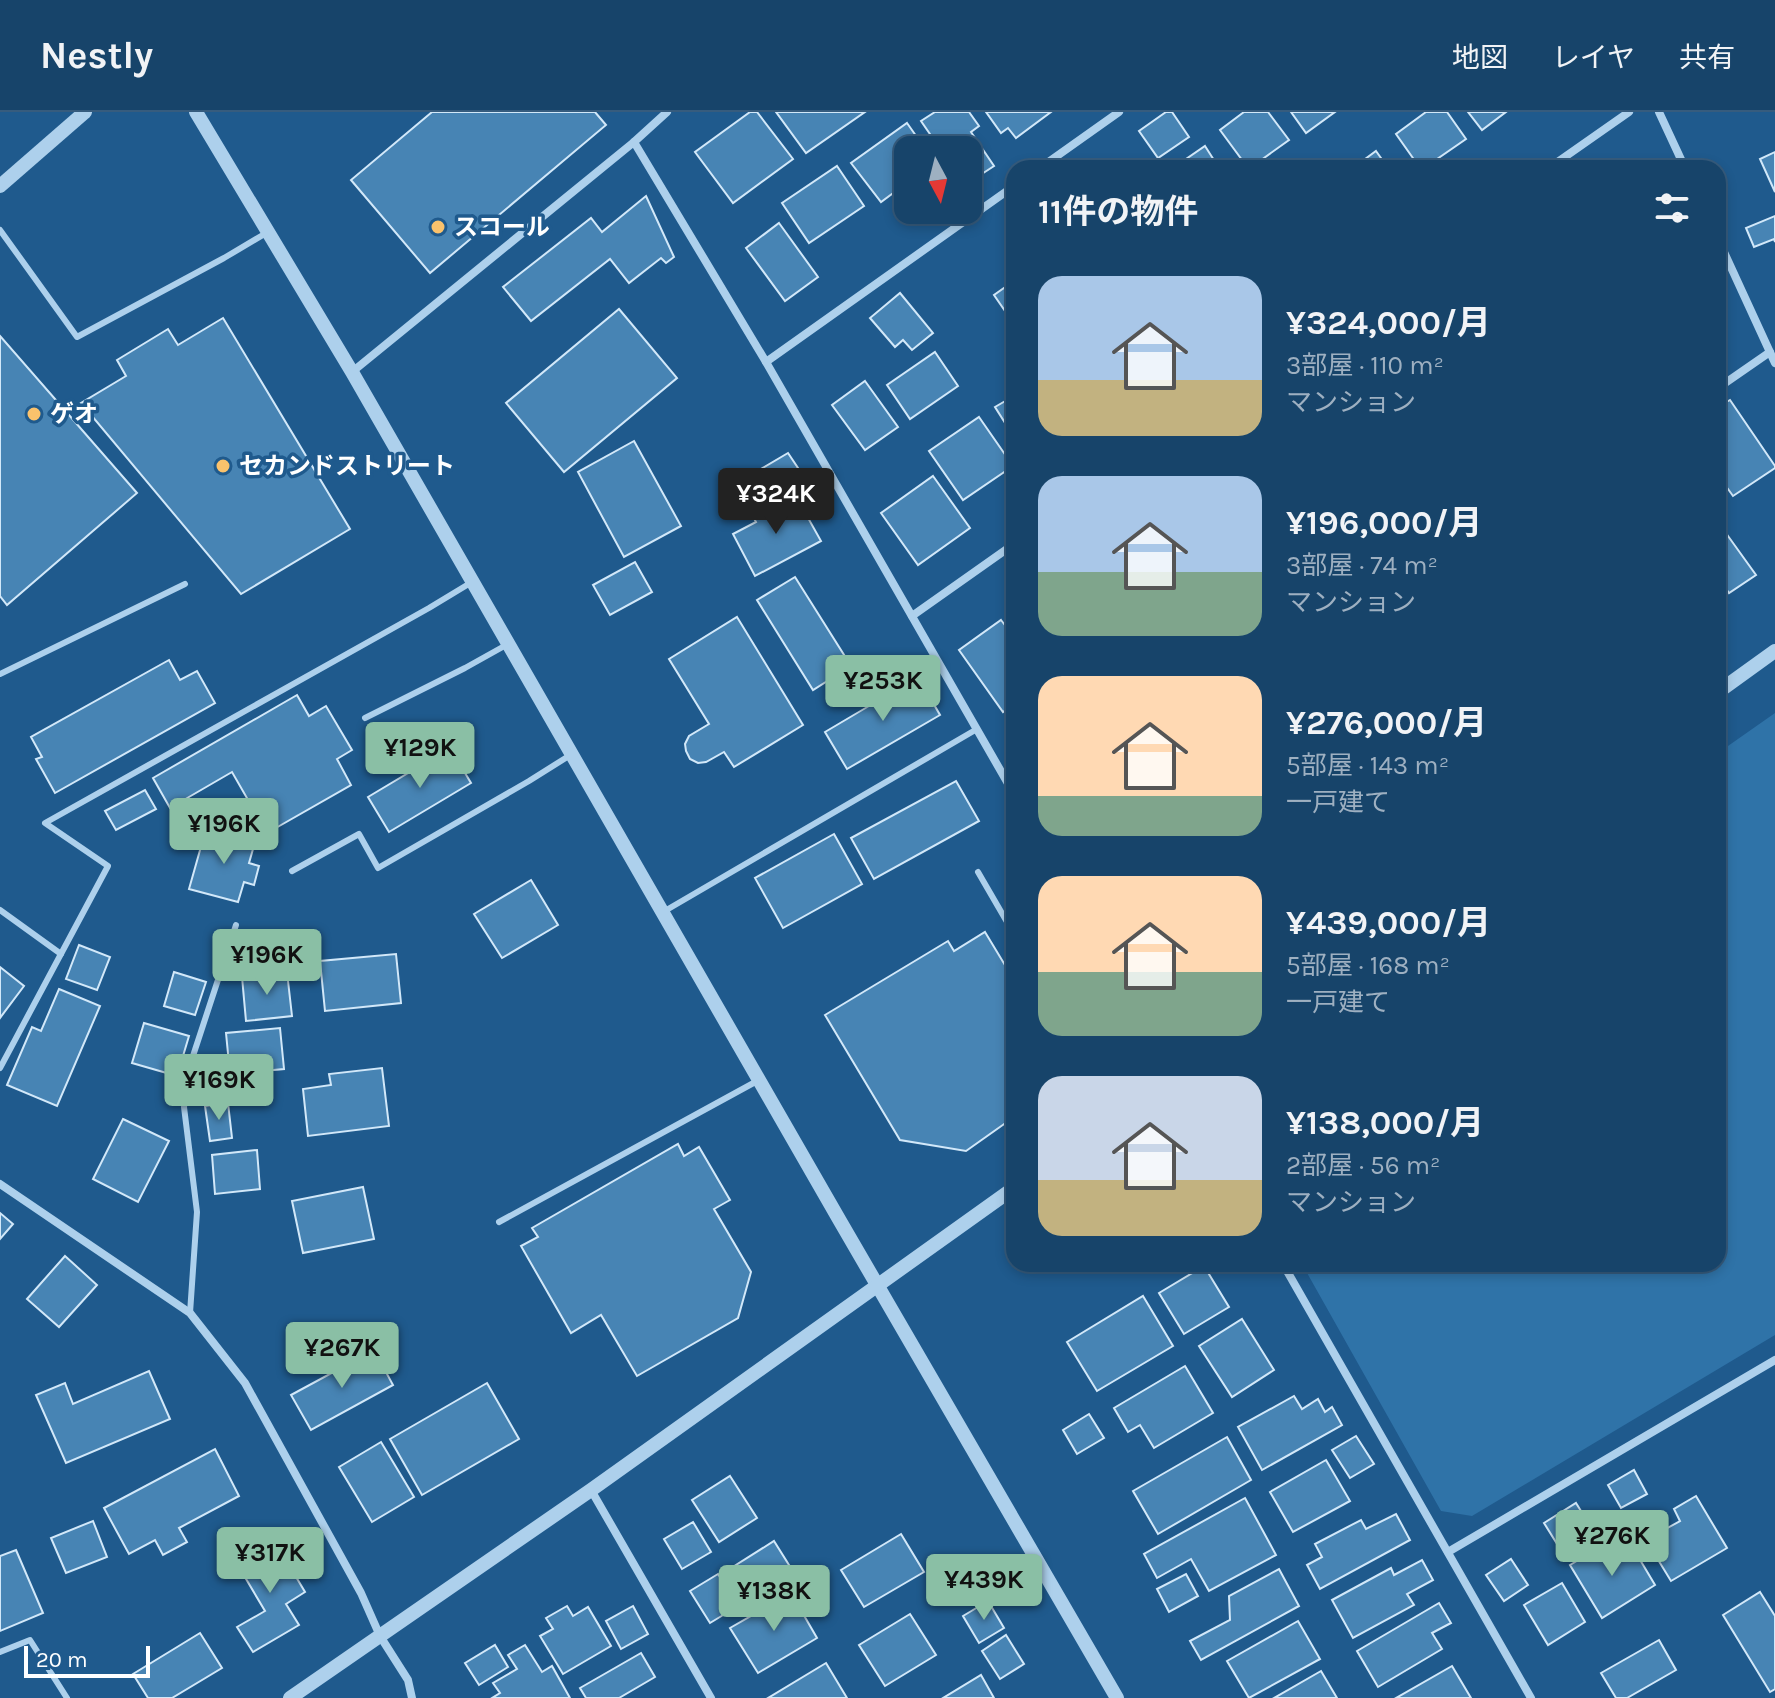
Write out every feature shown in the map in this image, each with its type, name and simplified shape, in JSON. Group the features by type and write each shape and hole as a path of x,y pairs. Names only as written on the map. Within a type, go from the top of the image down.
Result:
{"street":[{"path":"0,186 85,112"},
{"path":"196,112 352,372 1117,1698"},
{"path":"352,372 667,112"},
{"path":"1051,160 1119,112"},
{"path":"1560,160 1629,112"},
{"path":"1659,112 1681,160"},
{"path":"634,142 766,362 1006,780"},
{"path":"766,362 1006,192"},
{"path":"1726,256 1775,363"},
{"path":"1726,382 1770,352"},
{"path":"912,616 1006,550"},
{"path":"1726,686 1775,651"},
{"path":"0,1184 190,1313 245,1383 361,1593 380,1636 408,1680 412,1698"},
{"path":"290,1698 591,1490 1006,1194"},
{"path":"1288,1272 1531,1698"},
{"path":"1448,1552 1775,1360"},
{"path":"591,1490 711,1698"}],"lane":[{"path":"0,230 77,337 268,232"},
{"path":"0,1068 108,866 45,823 472,581"},
{"path":"0,674 185,584"},
{"path":"365,718 508,644"},
{"path":"663,912 977,729"},
{"path":"292,871 359,834 378,868 573,754"},
{"path":"978,872 1006,920"},
{"path":"0,910 61,954"},
{"path":"190,1313 197,1212 184,1107 191,1062 236,925"},
{"path":"499,1222 759,1080"},
{"path":"0,1652 30,1640 67,1698"}],"shaded area":[{"path":"1775,713 1775,1335 1472,1516 1441,1511 1307,1272 1726,1272 1726,747"}],"building":[{"name":"スコール","path":"432,112 595,112 606,125 430,273 351,180"},
{"path":"750,112 757,112 793,159 733,203 695,152"},
{"path":"776,112 865,112 806,153"},
{"path":"935,112 969,112 979,126 971,132 974,136 931,136 921,121"},
{"path":"986,112 1051,112 1016,138 1008,128 1001,133"},
{"path":"1166,112 1172,112 1189,137 1158,158 1139,131"},
{"path":"1244,112 1268,112 1289,140 1261,160 1242,160 1220,130"},
{"path":"1291,112 1335,112 1306,133"},
{"path":"1426,112 1447,112 1466,139 1436,160 1414,160 1396,134"},
{"path":"1468,112 1506,112 1482,130"},
{"path":"907,123 916,136 894,136 894,192 881,202 851,163"},
{"path":"1205,146 1214,160 1185,160"},
{"path":"982,148 994,166 982,174"},
{"path":"1376,151 1382,160 1364,160"},
{"path":"1775,152 1775,192 1760,159"},
{"path":"837,166 864,206 809,243 782,203"},
{"path":"646,196 674,257 666,263 661,258 629,283 610,259 531,321 503,287 591,218 602,232"},
{"path":"1775,216 1775,242 1774,239 1754,247 1746,228"},
{"path":"779,223 818,277 785,301 746,248"},
{"path":"1006,287 1006,312 994,295"},
{"path":"900,293 933,333 912,350 903,340 895,347 870,318"},
{"path":"619,309 677,378 564,472 506,403"},
{"name":"セカンドストリート","path":"223,318 350,529 241,594 81,403 126,376 117,360 168,329 178,345"},
{"name":"ゲオ","path":"0,336 137,493 7,605 0,596"},
{"path":"935,352 958,386 910,419 887,385"},
{"path":"865,381 898,427 865,450 832,405"},
{"path":"1730,400 1775,466 1733,496 1726,486 1726,402"},
{"path":"1006,401 1006,424 995,407"},
{"path":"979,417 1006,456 1006,471 963,500 929,451"},
{"path":"634,441 681,526 624,557 578,472"},
{"path":"788,453 798,468 764,488 754,473"},
{"path":"933,476 970,528 918,565 881,513"},
{"path":"798,500 821,541 755,576 733,534 756,522 751,513 775,501 780,510"},
{"path":"1728,536 1756,575 1729,593 1726,589"},
{"path":"635,562 652,592 610,615 593,585"},
{"path":"795,577 851,666 813,690 757,600"},
{"path":"737,617 803,725 734,767 724,752 698,763 690,759 685,744 689,736 709,724 669,659"},
{"path":"1001,620 1006,627 1006,710 1003,712 959,650"},
{"path":"169,660 180,680 197,671 215,703 55,793 36,759 42,757 31,737"},
{"path":"918,677 940,715 847,769 825,732"},
{"path":"297,695 309,716 326,706 352,750 337,759 351,785 267,833 232,772 170,808 153,778"},
{"path":"450,748 471,783 389,832 368,797"},
{"path":"956,781 979,821 874,879 851,838"},
{"path":"145,790 156,809 116,830 105,811"},
{"path":"206,829 255,842 249,863 259,866 254,885 244,882 238,902 189,889"},
{"path":"834,834 862,884 783,928 755,878"},
{"path":"531,880 558,925 502,958 474,914"},
{"path":"985,932 1006,967 1006,1123 966,1151 900,1140 825,1015 948,941 954,951"},
{"path":"79,945 110,957 97,990 66,979"},
{"path":"396,954 401,1003 325,1011 320,961"},
{"path":"0,967 24,986 0,1018"},
{"path":"174,972 206,982 195,1015 164,1006"},
{"path":"287,972 292,1016 246,1021 242,977"},
{"path":"59,989 100,1006 57,1106 7,1085 32,1027 41,1031"},
{"path":"144,1023 189,1036 177,1076 132,1063"},
{"path":"280,1028 284,1069 230,1074 226,1033"},
{"path":"382,1068 389,1126 308,1136 303,1089 331,1085 329,1074"},
{"path":"228,1103 232,1138 210,1141 205,1106"},
{"path":"123,1119 169,1141 138,1202 93,1179"},
{"path":"678,1144 684,1156 699,1147 730,1200 714,1209 751,1272 738,1318 637,1376 601,1315 571,1333 521,1246 538,1237 532,1228"},
{"path":"257,1150 260,1189 215,1194 212,1155"},
{"path":"363,1187 374,1239 303,1253 292,1201"},
{"path":"0,1213 13,1224 0,1239"},
{"path":"65,1256 97,1285 59,1327 27,1299"},
{"path":"1194,1272 1208,1272 1229,1307 1184,1334 1159,1293"},
{"path":"1143,1296 1173,1346 1097,1391 1067,1342"},
{"path":"1242,1319 1274,1370 1232,1397 1199,1346"},
{"path":"374,1350 393,1385 311,1430 291,1395"},
{"path":"1185,1366 1213,1413 1154,1448 1140,1425 1128,1432 1114,1408"},
{"path":"149,1371 170,1419 66,1463 36,1395 65,1383 73,1404"},
{"path":"487,1383 519,1439 422,1495 390,1439"},
{"path":"1294,1396 1302,1409 1318,1399 1325,1412 1332,1407 1342,1425 1262,1470 1238,1427"},
{"path":"1089,1414 1104,1438 1077,1454 1063,1430"},
{"path":"1356,1436 1374,1464 1350,1478 1332,1450"},
{"path":"1227,1437 1251,1480 1158,1534 1133,1491"},
{"path":"381,1442 414,1497 372,1522 339,1467"},
{"path":"215,1449 239,1496 179,1528 187,1542 163,1555 155,1540 129,1554 104,1508"},
{"path":"1326,1460 1350,1501 1293,1532 1270,1492"},
{"path":"1634,1470 1647,1494 1621,1508 1608,1485"},
{"path":"730,1476 757,1518 719,1542 692,1500"},
{"path":"1696,1496 1727,1548 1671,1581 1646,1540 1680,1521 1674,1509"},
{"path":"1245,1498 1276,1555 1209,1591 1191,1559 1157,1578 1144,1554"},
{"path":"1576,1503 1591,1527 1559,1547 1544,1523"},
{"path":"1396,1514 1410,1540 1320,1589 1307,1565 1322,1557 1315,1544 1361,1520 1366,1529"},
{"path":"93,1521 107,1557 66,1573 51,1538"},
{"path":"693,1522 711,1552 682,1569 664,1539"},
{"path":"901,1534 924,1572 864,1607 841,1570"},
{"path":"274,1540 305,1592 286,1604 299,1625 253,1652 237,1627 265,1611 236,1562"},
{"path":"774,1541 794,1573 748,1601 728,1570"},
{"path":"1630,1543 1655,1585 1602,1618 1570,1565 1604,1545 1610,1555"},
{"path":"16,1550 43,1613 0,1631 0,1556"},
{"path":"1511,1559 1528,1585 1504,1601 1486,1575"},
{"path":"1422,1560 1433,1580 1407,1594 1414,1605 1353,1638 1332,1600 1391,1568 1394,1575"},
{"path":"1279,1569 1299,1606 1201,1660 1190,1641 1230,1620 1229,1596"},
{"path":"718,1574 738,1606 710,1623 690,1591"},
{"path":"1186,1574 1198,1596 1169,1612 1157,1589"},
{"path":"1562,1583 1585,1622 1548,1645 1524,1605"},
{"path":"1760,1592 1775,1616 1775,1689 1770,1692 1723,1615"},
{"path":"791,1593 817,1638 758,1673 730,1628"},
{"path":"988,1601 1004,1628 979,1643 963,1616"},
{"path":"1439,1603 1451,1623 1432,1633 1442,1649 1378,1687 1357,1651"},
{"path":"567,1606 573,1616 588,1607 611,1646 563,1674 540,1636 553,1629 546,1618"},
{"path":"633,1606 648,1634 621,1649 606,1621"},
{"path":"910,1614 936,1655 885,1686 859,1645"},
{"path":"1298,1621 1320,1659 1249,1698 1227,1661"},
{"path":"200,1633 222,1668 172,1698 148,1698 133,1674"},
{"path":"1006,1635 1024,1664 1000,1679 982,1651"},
{"path":"1659,1640 1676,1670 1627,1698 1616,1698 1601,1673"},
{"path":"495,1645 508,1667 479,1685 465,1663"},
{"path":"525,1645 542,1672 552,1666 570,1698 492,1698 500,1693 493,1683 517,1669 508,1655"},
{"path":"641,1653 655,1677 619,1698 586,1698 580,1688"},
{"path":"826,1663 847,1698 768,1698"},
{"path":"1452,1666 1471,1698 1396,1698"},
{"path":"1321,1671 1337,1698 1274,1698"},
{"path":"981,1675 994,1698 943,1698"}],"place":[{"name":"スコール","path":"438,227"},
{"name":"ゲオ","path":"34,414"},
{"name":"セカンドストリート","path":"223,466"}]}
